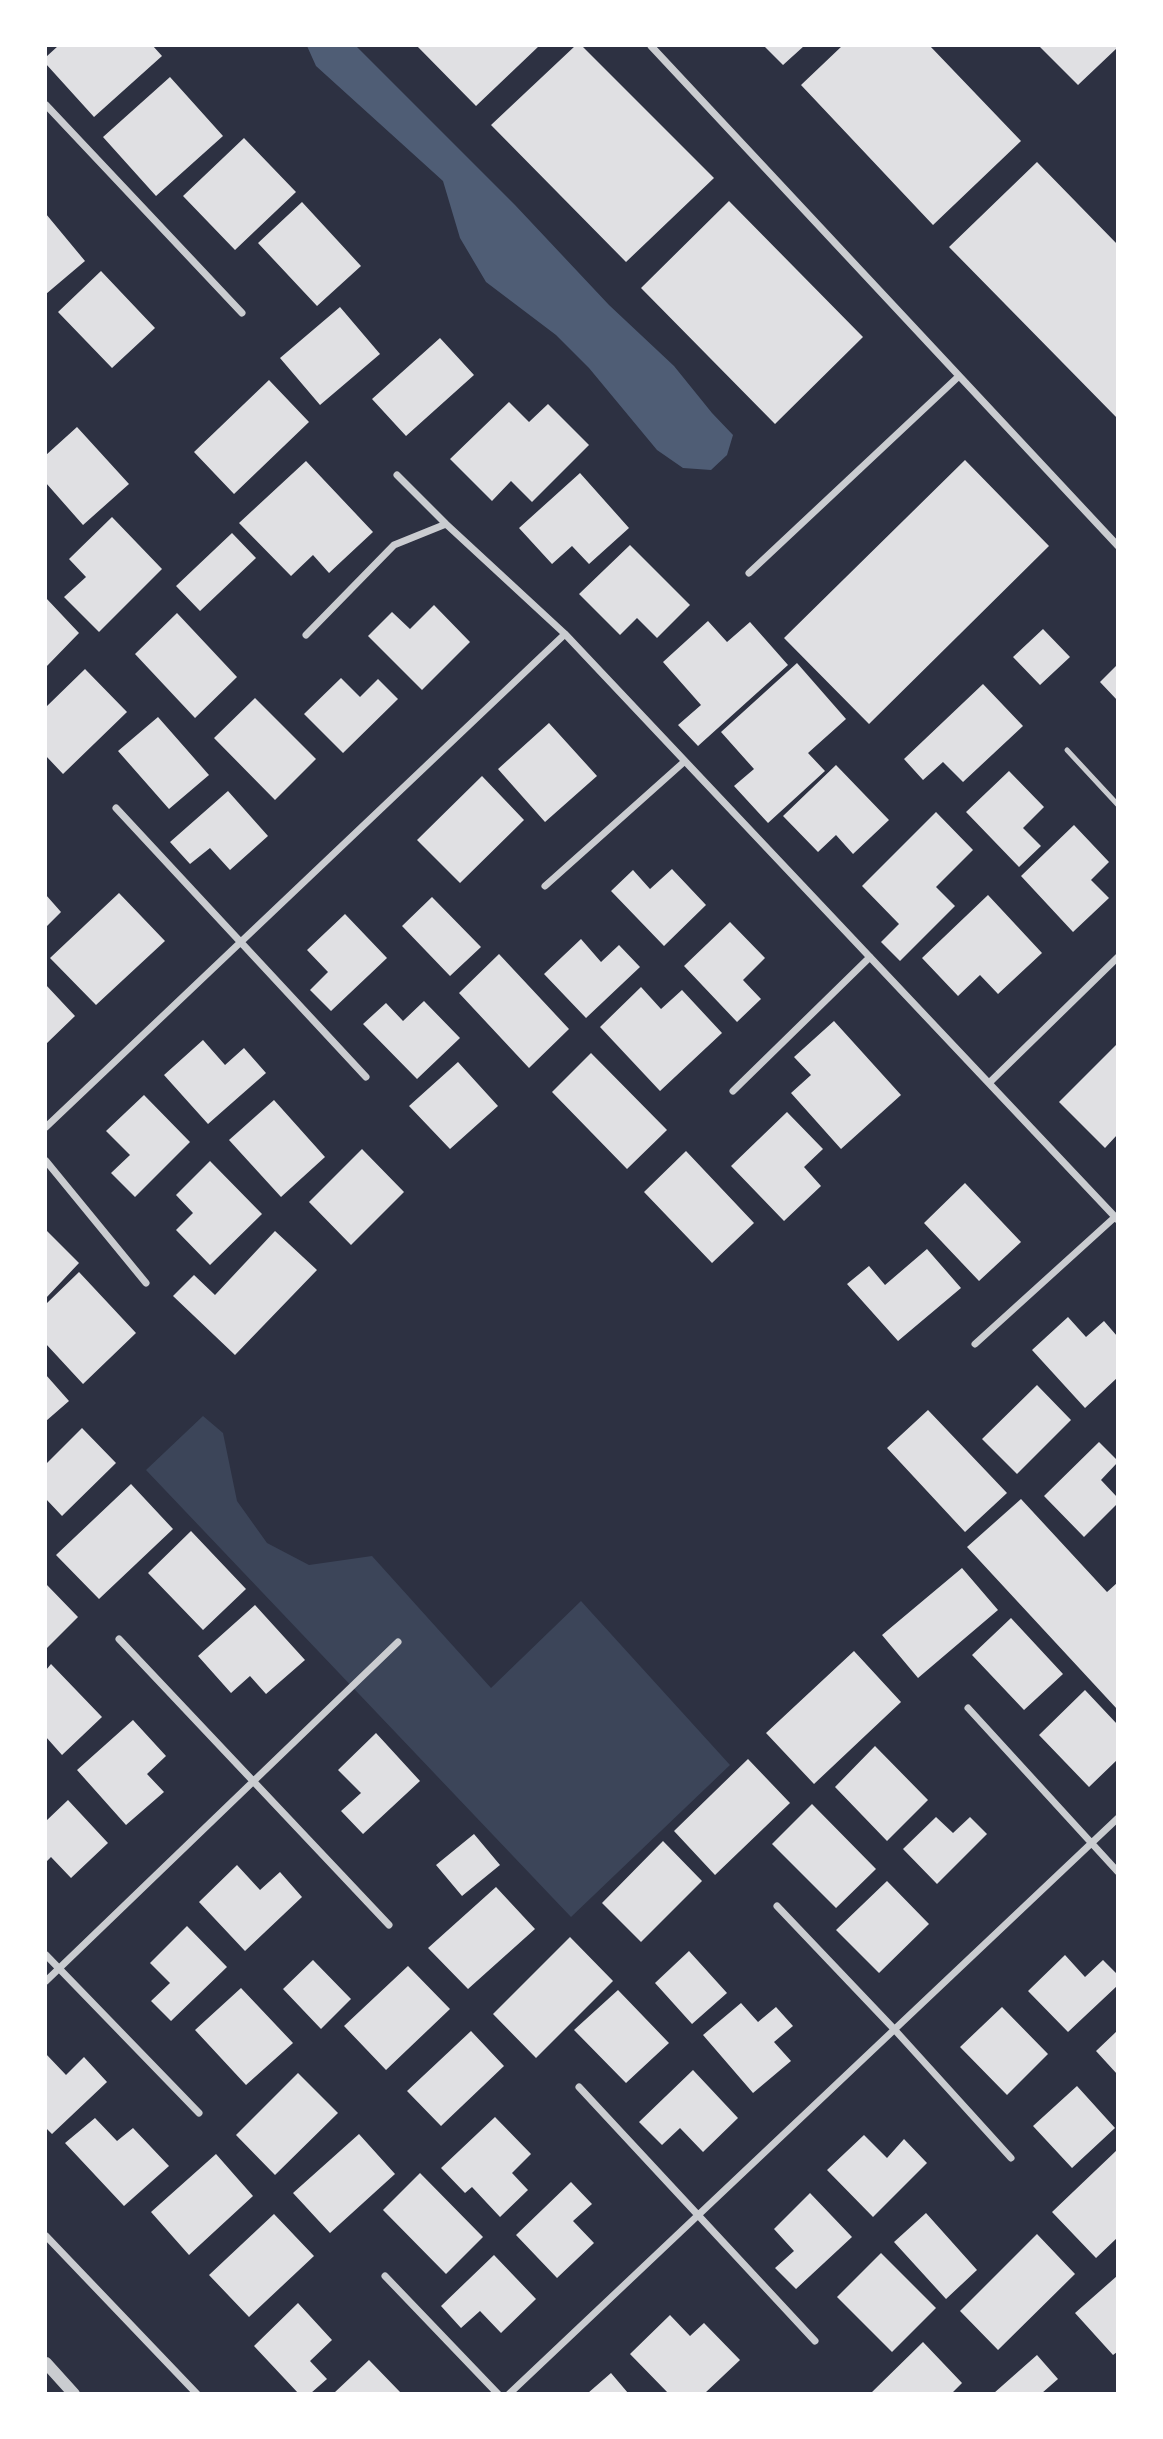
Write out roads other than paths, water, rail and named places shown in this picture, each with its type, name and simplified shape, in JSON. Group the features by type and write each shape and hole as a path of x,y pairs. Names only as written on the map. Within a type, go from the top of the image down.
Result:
{"street":[{"path":"650,46 1118,546"},
{"path":"46,106 242,313"},
{"path":"748,573 959,376"},
{"path":"397,474 446,524 565,634 1116,1218 975,1344"},
{"path":"306,635 394,545 446,524"},
{"path":"46,1127 565,634"},
{"path":"545,886 685,761"},
{"path":"116,808 366,1077"},
{"path":"733,1091 870,957"},
{"path":"989,1083 1118,957"},
{"path":"46,1161 146,1283"},
{"path":"119,1639 390,1925"},
{"path":"46,1981 398,1642"},
{"path":"968,1708 1118,1872"},
{"path":"509,2393 1118,1818"},
{"path":"778,1906 1011,2158"},
{"path":"46,1955 199,2113"},
{"path":"579,2087 815,2341"},
{"path":"46,2236 197,2393"},
{"path":"385,2276 498,2393"},
{"path":"46,2363 74,2393"}],"lane":[{"path":"1067,750 1118,805"}]}
